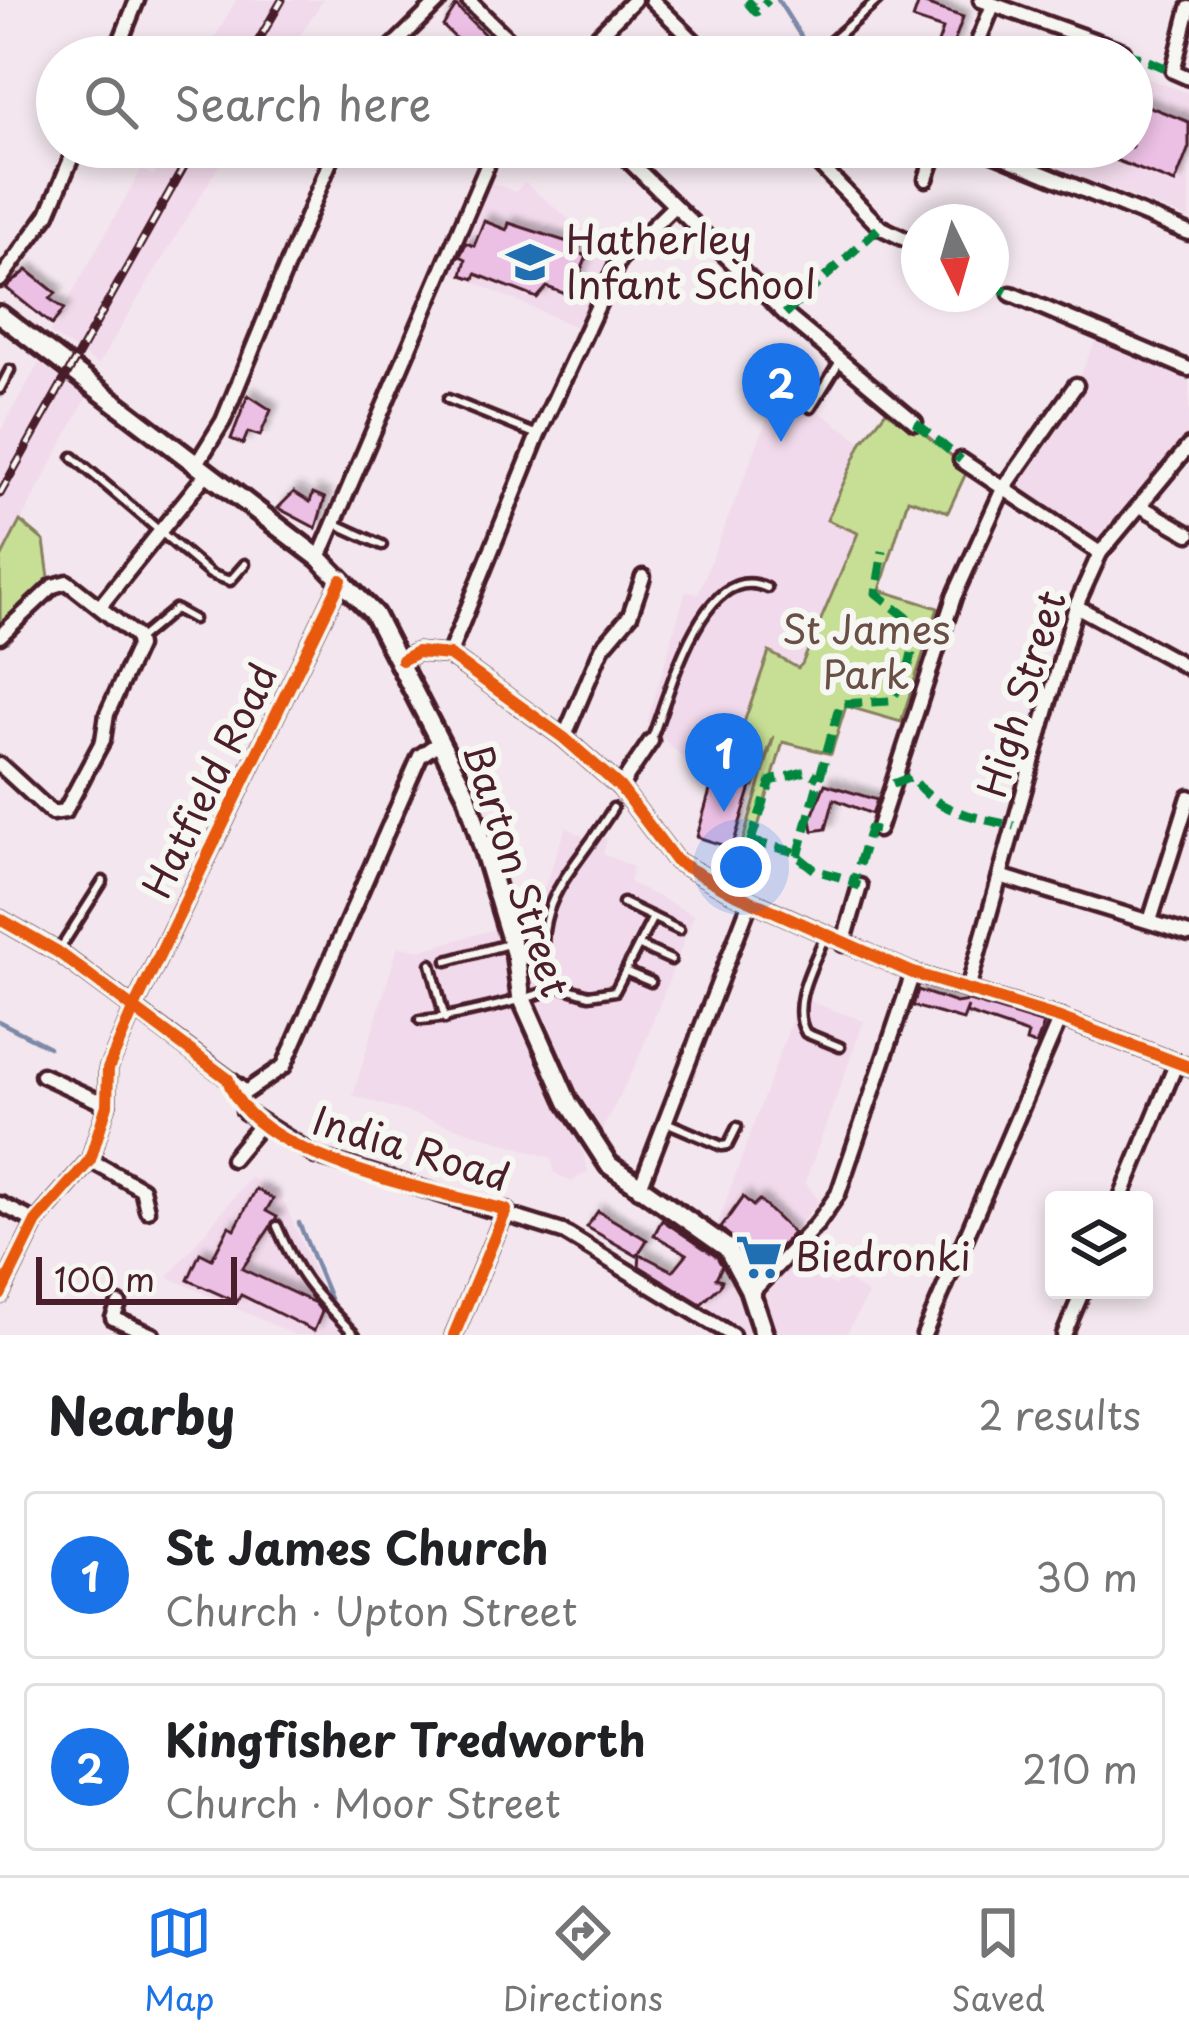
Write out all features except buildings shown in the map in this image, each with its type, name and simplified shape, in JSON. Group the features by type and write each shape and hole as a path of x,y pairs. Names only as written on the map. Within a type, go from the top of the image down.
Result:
{"main road":[{"name":"Barton Street","path":"0,315 319,558 374,614 402,660 467,795 512,943 521,996 568,1102 609,1165 639,1190 716,1237 736,1260 763,1335"}],"street":[{"path":"122,36 137,0"},
{"path":"403,36 440,0"},
{"path":"468,0 505,36"},
{"path":"598,36 634,0"},
{"path":"652,0 689,36"},
{"path":"978,36 987,2 1081,36"},
{"path":"1189,8 1172,71 1189,78"},
{"path":"0,280 48,214 67,168"},
{"path":"101,605 201,469 327,168"},
{"path":"319,558 486,168"},
{"path":"635,168 785,314 915,422"},
{"path":"823,168 880,226 901,237"},
{"path":"926,179 930,168"},
{"path":"1030,168 1189,233"},
{"path":"449,655 538,436 619,260 673,207"},
{"path":"1011,294 1189,369"},
{"path":"878,830 954,597 1002,491 1076,385"},
{"name":"High Street","path":"968,989 1076,606 1100,553 1189,446"},
{"path":"961,460 1100,553"},
{"path":"1142,507 1189,534"},
{"path":"564,738 602,648 630,616 643,577"},
{"name":"Hatfield Road","path":"89,1160 106,1105 108,1070 134,1008 341,580"},
{"path":"0,636 58,583 76,585 137,640 103,740 65,811 52,813 0,765"},
{"path":"1076,606 1189,668"},
{"path":"402,660 417,652 449,655 564,738 620,787 676,861 750,902 913,973 1060,1018 1183,1065 1124,1191"},
{"path":"2,925 58,952 246,1092 284,1066 420,756 441,741"},
{"path":"620,787 651,741"},
{"path":"1150,922 1189,797"},
{"path":"1000,876 1189,934"},
{"path":"843,944 860,886"},
{"path":"639,1190 750,902"},
{"path":"751,1293 817,1224 838,1194 913,973"},
{"path":"924,1335 1060,1018"},
{"path":"42,1076 106,1105"},
{"name":"India Road","path":"244,1111 316,1156 506,1210 563,1232 732,1335"},
{"name":"India Road","path":"232,1159 261,1124"},
{"path":"0,1295 35,1222 89,1160 142,1189 147,1210"},
{"path":"0,1204 35,1222"},
{"path":"454,1335 506,1210"},
{"path":"1064,1335 1079,1299"},
{"path":"119,1304 113,1318 152,1335"}],"lane":[{"path":"837,36 878,0"},
{"path":"811,408 840,361"},
{"path":"0,389 10,370"},
{"path":"448,399 538,436"},
{"path":"73,457 219,580 230,580 244,564"},
{"path":"334,523 382,545"},
{"path":"651,741 692,635 718,594 748,582 767,588"},
{"path":"137,640 175,609 193,619"},
{"path":"550,991 538,947 543,926 570,865 593,843 613,808"},
{"path":"58,952 103,881"},
{"path":"623,903 679,930"},
{"path":"420,1020 445,1019 559,986 589,995 609,993 627,972 652,919"},
{"path":"824,936 805,988 800,1020 806,1033 840,1047"},
{"path":"447,961 512,943"},
{"path":"640,946 671,960"},
{"path":"431,964 445,1019"},
{"path":"627,972 651,982"},
{"path":"666,1122 722,1146 728,1145 737,1127"},
{"path":"277,1226 301,1280 336,1322 355,1335"}],"shaded area":[{"path":"236,0 323,0 300,36 216,36"},
{"path":"1153,80 1189,93 1189,219 1058,168 1153,168"},
{"path":"158,168 217,168 98,365 50,333 141,170 154,176"},
{"name":"Hatherley Infant School","path":"486,181 516,192 524,182 610,253 576,327 451,272"},
{"path":"1100,331 1189,369 1189,446 1100,553 1002,491 1076,385"},
{"path":"39,363 87,397 0,560 0,432"},
{"path":"781,385 862,442 828,520 858,533 800,665 769,652 725,776 695,769 647,723 686,591 698,594"},
{"path":"566,827 584,837 607,838 603,854 633,867 629,882 694,915 637,1062 598,1137 553,1050 521,953"},
{"path":"495,929 535,1053 580,1140 588,1171 571,1182 554,1172 552,1158 353,1095 398,947 422,950"},
{"path":"800,998 864,1021 805,1182 819,1201 753,1277 716,1228"},
{"path":"250,1178 279,1190 341,1335 295,1335 168,1277"},
{"path":"792,1258 835,1286 840,1275 868,1294 846,1335 779,1335 759,1293"},
{"path":"682,1259 742,1286 751,1335 729,1335 664,1289"}],"green space":[{"name":"St James Park","path":"890,406 968,469 948,512 908,499 880,590 938,608 901,722 846,706 831,754 783,742 740,888 730,884 774,736 754,787 725,776 769,652 798,668 802,664 858,533 827,520 862,442"},
{"path":"20,521 44,541 50,585 0,629 0,560"}],"waterway":[{"path":"778,0 801,36"},
{"path":"0,1022 49,1047"},
{"path":"299,1223 345,1335"}],"railway":[{"path":"261,36 282,0"},
{"path":"0,494 183,168"}],"marked path":[{"path":"753,0 749,4 756,12 768,0"},
{"path":"1153,63 1173,71"},
{"path":"785,314 880,227"},
{"path":"915,422 961,460"},
{"path":"798,856 840,704 890,701 910,663 910,620 876,593 883,551"},
{"path":"733,893 771,781 807,771 819,778"},
{"path":"893,784 911,777 944,806 1014,826"},
{"path":"860,886 853,884 870,829 878,830"},
{"path":"750,841 791,851 815,870 854,881"}],"cycle path":[{"path":"0,1295 36,1222 90,1160 107,1105 108,1069 134,1008 341,580"},
{"path":"402,660 417,652 449,655 564,738 620,787 676,861 733,893 913,973 1060,1018 1189,1067"},
{"path":"0,919 58,952 228,1079 243,1107 270,1131 348,1167 506,1210 454,1335"}],"place":[{"name":"Hatherley Infant School","path":"530,262"},
{"name":"Kingfisher Tredworth","path":"781,442"},
{"name":"St James Church","path":"724,812"},
{"name":"Biedronki","path":"759,1257"}]}
